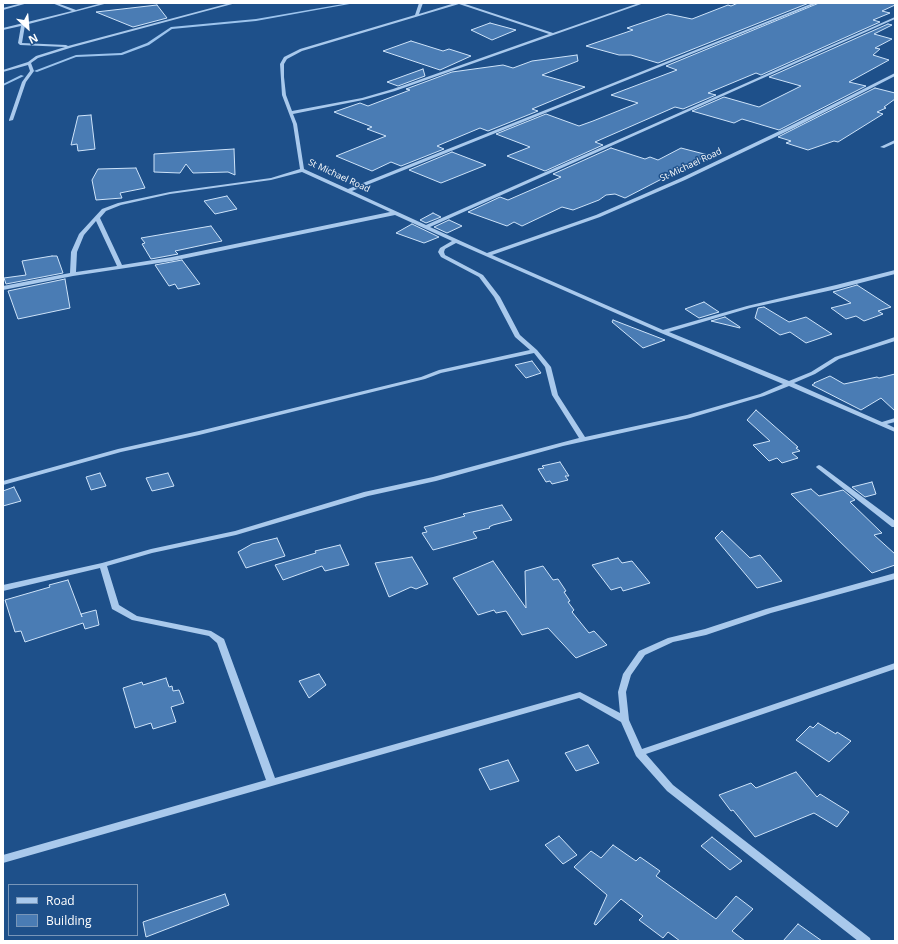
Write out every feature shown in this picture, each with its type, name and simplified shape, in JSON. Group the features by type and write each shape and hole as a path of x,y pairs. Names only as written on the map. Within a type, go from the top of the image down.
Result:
{"street":[{"path":"3,10 26,3"},
{"path":"54,3 76,11"},
{"path":"3,29 106,3"},
{"path":"3,71 29,63 38,57 72,46 234,3"},
{"path":"416,16 421,3"},
{"path":"416,16 459,3 552,34"},
{"path":"291,113 363,99 394,90 642,3"},
{"path":"349,191 816,3"},
{"name":"St Michael Road","path":"416,16 301,50 285,58 282,64 284,96 295,124 302,170 486,255 895,430"},
{"path":"425,227 895,18"},
{"path":"23,24 21,44 72,46"},
{"path":"11,120 24,82 32,71 29,63"},
{"name":"St Michael Road","path":"486,255 598,216 683,179 792,127 895,74"},
{"path":"882,147 895,141"},
{"path":"73,274 74,252 82,234 104,210 120,204 170,193 271,179 302,170"},
{"path":"3,288 73,274 172,258 396,213"},
{"path":"96,217 120,267"},
{"path":"455,241 443,248 441,252 443,256 481,276 497,297 517,336 535,351 548,367 555,395 584,440"},
{"path":"663,332 749,307 895,272"},
{"path":"3,588 103,565 151,551 236,533 367,494 434,479 584,440 688,417 762,395 813,373 838,358 895,339"},
{"path":"3,483 120,450 199,433 423,378 439,372 535,351"},
{"path":"881,424 895,420"},
{"path":"819,467 895,525"},
{"path":"103,565 115,607 135,618 211,634 221,642 272,783"},
{"path":"866,941 670,788 639,753 625,720 622,692 627,674 642,653 671,640 706,632 770,611 895,576"},
{"path":"639,753 895,666"},
{"path":"3,859 580,695 625,720"}],"building":[{"path":"738,3 809,3 658,63 631,55 619,55 586,46 633,30 627,28 668,14 692,19 728,5 731,6"},
{"path":"819,3 895,3 895,5 882,11 890,13 873,20 880,22 761,75 756,73 708,93 716,95 683,109 675,107 595,142 603,145 545,171 507,156 530,147 496,134 546,114 579,126 638,103 611,95 677,70 666,66"},
{"path":"157,5 167,18 133,27 96,12"},
{"path":"490,23 516,30 492,40 471,30"},
{"path":"888,24 892,25 874,34 892,39 875,48 880,49 873,55 889,60 849,82 866,86 779,130 742,119 734,123 692,111 724,97 759,107 801,86 769,77"},
{"path":"411,41 443,51 449,49 471,56 440,70 383,51"},
{"path":"577,55 578,61 542,75 585,87 532,109 538,111 488,131 480,128 437,146 444,149 401,166 391,162 372,171 336,156 386,136 367,129 372,127 334,112 360,103 368,106 410,90 406,89 452,72 503,65 513,68 532,61"},
{"path":"423,69 425,76 398,86 387,82"},
{"path":"875,88 895,93 895,99 884,107 886,108 877,112 883,114 838,142 834,141 808,150 786,143 791,141 778,137"},
{"path":"91,115 95,149 78,151 77,144 71,145 78,116"},
{"path":"611,148 645,159 650,157 658,160 681,148 708,155 625,198 615,194 606,195 599,200 573,210 562,207 522,226 514,222 507,226 468,212 500,197 508,200 561,177 553,174"},
{"path":"234,149 235,175 228,172 193,173 186,164 180,173 154,172 154,154"},
{"path":"452,152 486,165 441,183 409,170"},
{"path":"136,168 145,188 120,193 122,198 96,200 92,180 98,169"},
{"path":"227,196 237,209 215,214 204,201"},
{"path":"433,213 441,217 426,223 420,220"},
{"path":"449,220 462,226 447,233 434,227"},
{"path":"412,224 439,237 424,243 396,233"},
{"path":"211,226 222,241 175,251 178,254 151,259 142,244 145,243 141,238"},
{"path":"57,256 63,273 6,284 4,278 26,275 22,261"},
{"path":"182,260 200,284 178,289 175,284 169,286 155,265"},
{"path":"65,279 70,308 18,319 8,291"},
{"path":"857,285 891,307 878,311 883,314 864,321 856,316 846,319 831,308 851,303 833,292"},
{"path":"704,302 719,312 699,318 685,309"},
{"path":"764,307 789,322 806,317 832,334 806,343 790,332 780,335 755,318 758,308"},
{"path":"725,317 740,327 740,328 711,321"},
{"path":"613,320 665,340 643,348 612,322"},
{"path":"532,361 541,373 526,378 515,365"},
{"path":"895,374 895,411 881,398 861,410 812,385 830,376 844,384"},
{"path":"756,410 798,447 796,448 800,451 792,453 798,458 782,463 777,458 769,461 753,445 770,441 747,420"},
{"path":"560,462 569,476 565,476 568,480 552,484 550,481 546,482 538,469 544,468 542,466"},
{"path":"100,473 106,486 91,490 86,477"},
{"path":"168,473 174,486 152,491 146,478"},
{"path":"872,482 876,494 865,497 852,487"},
{"path":"14,487 21,501 3,506 3,491"},
{"path":"811,489 819,496 843,490 855,500 850,502 882,533 874,535 895,554 895,565 872,573 791,494"},
{"path":"502,505 512,520 473,532 477,538 433,550 422,533 427,532 424,527 465,516 463,514"},
{"path":"722,531 750,558 760,555 782,581 757,588 715,538"},
{"path":"277,538 285,556 246,568 238,552 252,544"},
{"path":"340,545 349,565 325,571 322,566 283,580 275,565 316,553 315,551"},
{"path":"412,557 428,584 416,589 411,587 389,597 375,563"},
{"path":"618,558 622,563 632,561 650,583 623,591 621,587 611,590 592,565"},
{"path":"493,561 526,608 525,571 543,566 553,580 558,579 566,591 564,592 570,601 568,602 574,610 572,612 589,633 594,631 607,645 576,658 548,628 522,635 506,611 496,613 494,610 478,615 453,578"},
{"path":"68,580 82,617 81,614 96,610 99,625 85,629 83,623 25,642 21,631 15,632 5,600 50,587 49,585"},
{"path":"319,674 326,685 309,698 299,681"},
{"path":"166,678 169,687 172,686 173,691 179,690 184,703 171,707 176,722 153,729 151,723 135,728 123,688 142,682 143,685"},
{"path":"818,723 851,741 829,762 796,740 810,726 813,728"},
{"path":"588,745 599,763 576,771 565,753"},
{"path":"508,760 519,781 490,790 479,769"},
{"path":"796,772 817,797 820,794 849,812 837,827 814,813 755,837 733,810 731,811 719,795 751,783 756,788"},
{"path":"559,836 577,855 563,864 545,845"},
{"path":"712,837 742,861 730,870 701,846"},
{"path":"613,845 636,861 640,857 660,871 656,876 716,919 736,896 753,909 732,931 745,941 680,941 668,932 663,938 639,920 643,916 621,899 596,925 594,924 607,895 574,867 591,851 601,858"},
{"path":"225,894 229,905 146,937 143,922"},
{"path":"798,924 822,941 783,941"}],"waterway":[{"path":"36,71 76,56 121,54 148,44 171,28 256,20 354,3"},
{"path":"3,85 22,76"}]}
